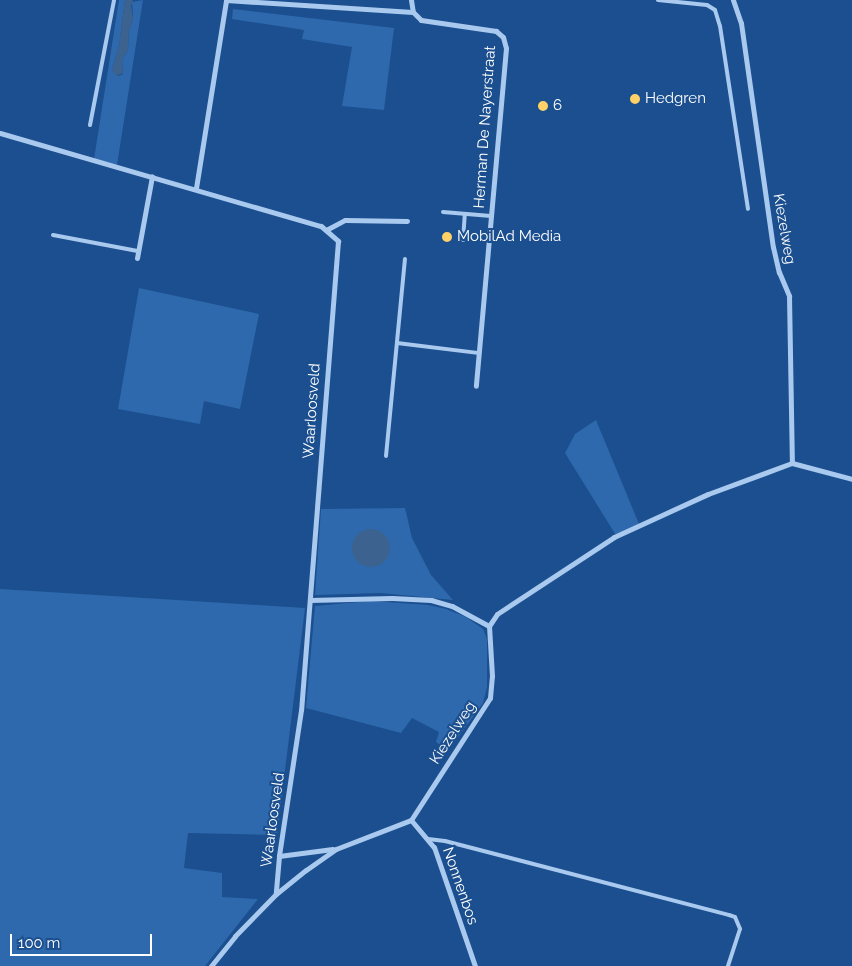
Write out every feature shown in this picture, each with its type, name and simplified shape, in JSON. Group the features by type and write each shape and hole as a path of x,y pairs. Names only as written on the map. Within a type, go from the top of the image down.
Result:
{"street":[{"path":"196,188 226,0 414,12 411,0"},
{"name":"Kiezelweg","path":"733,0 741,23 773,248 779,272 789,296 792,463"},
{"name":"Herman De Nayerstraat","path":"414,12 421,20 431,23 496,31 503,37 506,48 476,386"},
{"path":"0,133 196,188 326,230 345,220 407,221"},
{"path":"137,258 152,176"},
{"name":"Waarloosveld","path":"276,894 279,856 301,710 338,241 326,230"},
{"path":"310,600 392,598 431,600 452,606 489,626 497,614 614,537 708,494 792,463 852,479"},
{"name":"Kiezelweg","path":"411,820 490,698 492,676 489,626"},
{"path":"279,856 336,849 411,820"},
{"name":"Nonnenbos","path":"411,820 434,847 475,966"},
{"path":"211,966 234,936 276,894 336,849"}],"lane":[{"path":"90,125 114,0"},
{"path":"658,0 708,5 715,10 720,26 748,209"},
{"path":"443,212 491,216"},
{"path":"463,240 465,214"},
{"path":"53,235 138,251"},
{"path":"386,456 405,260"},
{"path":"397,343 479,353"},
{"path":"428,839 445,841 729,915 735,918 740,929 728,966"}],"shaded area":[{"path":"119,0 125,0 119,46 112,70 118,76 123,74 122,60 128,50 129,31 133,18 132,2 143,0 117,165 94,159"},
{"path":"125,0 133,0 131,6 133,18 129,31 128,50 122,60 123,73 116,76 112,70 119,46"},
{"path":"233,9 394,28 384,110 342,106 352,47 302,39 304,30 232,19"},
{"path":"139,288 259,314 240,409 204,401 200,424 118,409"},
{"path":"596,420 639,524 617,537 565,453 575,434"},
{"path":"405,508 412,538 431,575 453,600 381,593 315,595 321,509"},
{"path":"371,529 385,534 390,548 385,562 371,567 357,562 352,548 357,534"},
{"path":"0,589 305,608 277,835 188,833 184,868 222,873 222,897 258,899 205,966 0,966"},
{"path":"371,601 428,605 446,609 466,617 483,629 487,639 487,687 483,703 448,751 436,742 439,732 412,718 401,733 306,708 315,606"}],"place":[{"name":"Hedgren","path":"635,99"},
{"name":"6","path":"543,106"},
{"name":"MobilAd Media","path":"447,237"}]}
